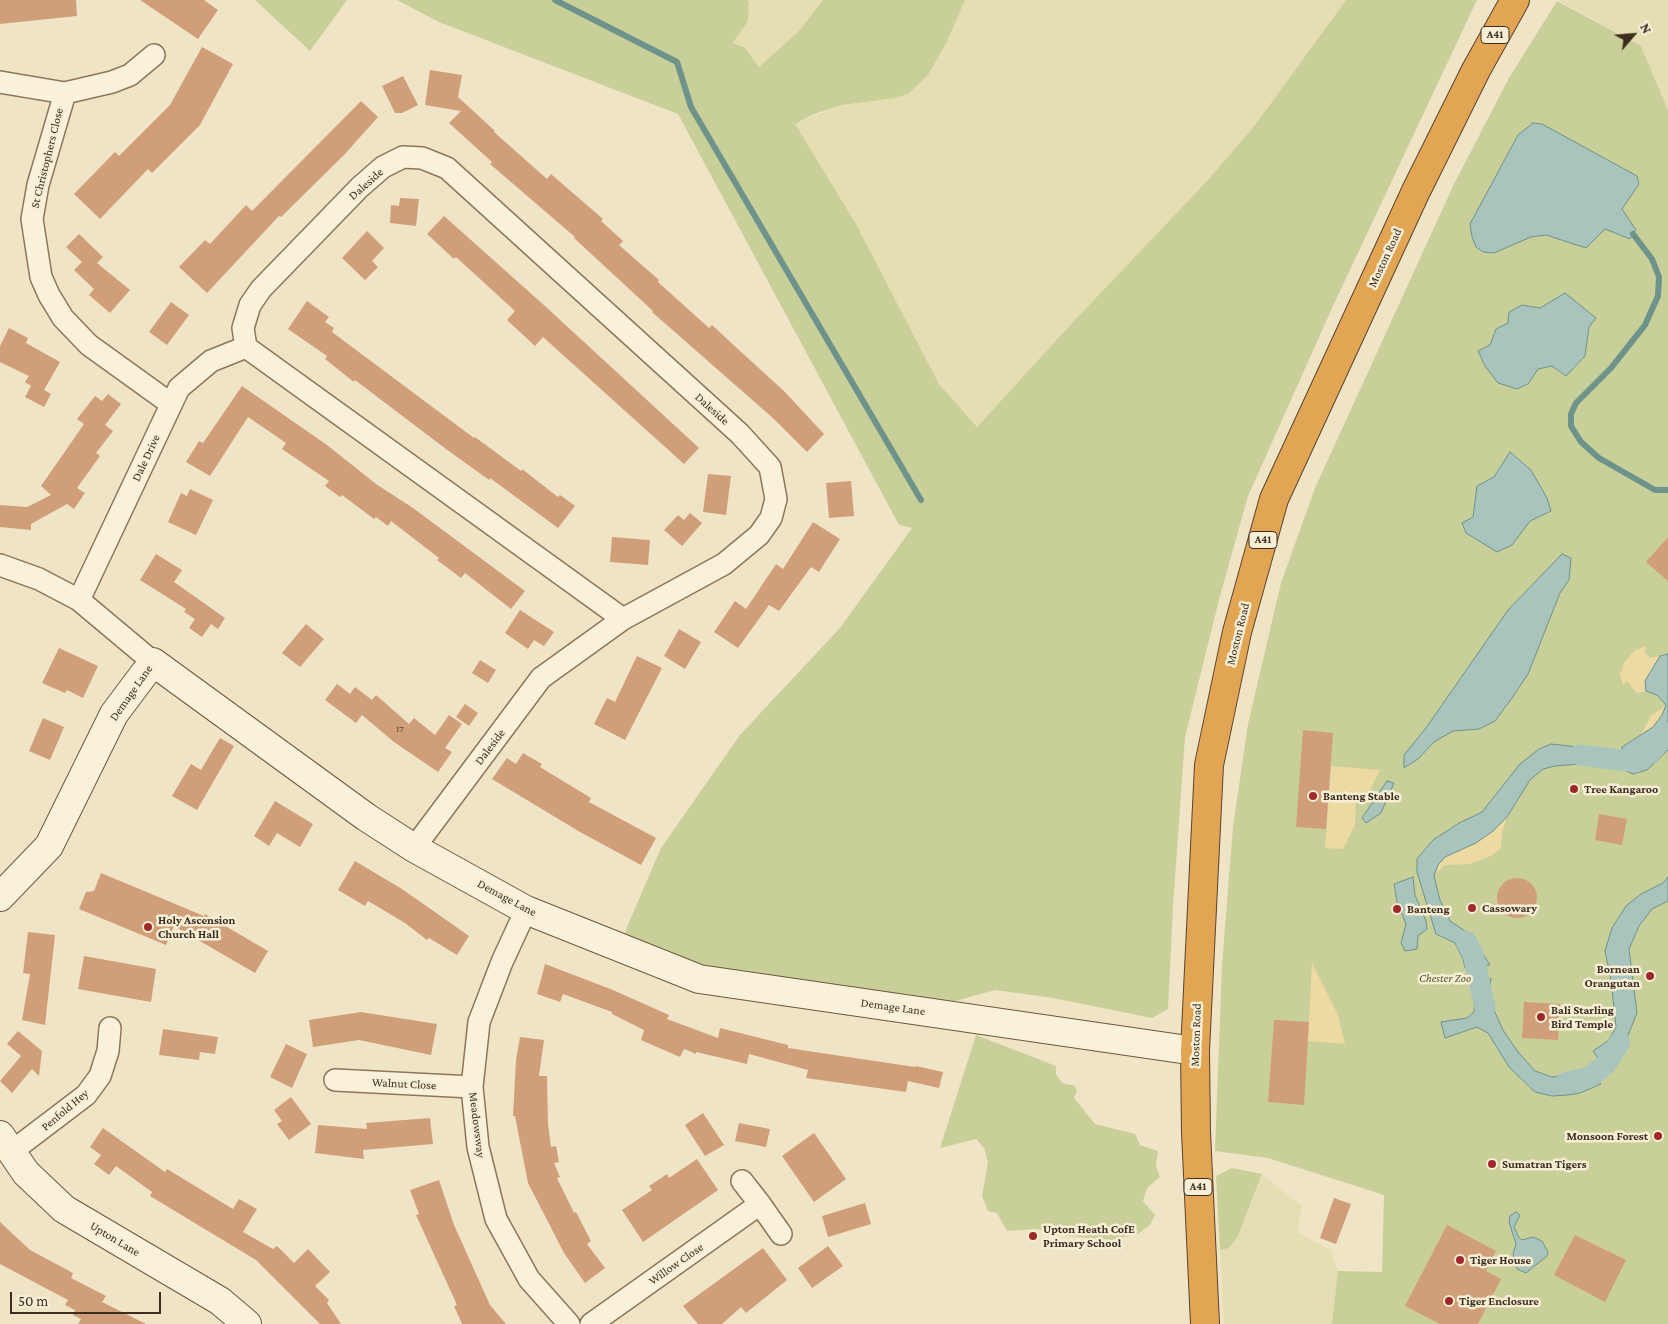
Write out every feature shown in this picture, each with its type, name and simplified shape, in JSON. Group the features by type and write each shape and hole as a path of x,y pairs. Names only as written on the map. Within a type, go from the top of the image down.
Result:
{"highway":[{"name":"Moston Road","path":"1205,1324 1196,1132 1195,1051 1209,765 1238,632 1274,499 1416,191 1476,70 1515,0"}],"street":[{"name":"St Christophers Close","path":"0,82 64,92 112,82 130,74 154,55"},
{"name":"St Christophers Close","path":"64,92 38,185 32,219 41,277 49,296 63,318 89,345 171,404"},
{"name":"Daleside","path":"246,347 243,328 250,305 261,289 360,187 383,167 403,157 422,158 447,168 740,434 770,467 776,499 771,518 759,535 724,564 623,619 542,678 414,848"},
{"name":"Dale Drive","path":"79,600 179,388 211,361 246,347"},
{"path":"246,347 623,619"},
{"path":"0,565 39,579 79,600 153,662"},
{"name":"Demage Lane","path":"0,896 49,846 114,714 153,662 366,817 414,848 526,910 699,979 1195,1051"},
{"name":"Meadowsway","path":"526,910 502,962 479,1022 472,1087 478,1147 496,1219 528,1279 569,1324"},
{"name":"Penfold Hey","path":"6,1144 86,1095 100,1076 108,1051 110,1028"},
{"name":"Walnut Close","path":"335,1080 472,1087"},
{"name":"Upton Lane","path":"6,1144 26,1173 64,1209 220,1301 247,1324"},
{"path":"742,1180 782,1234"},
{"name":"Willow Close","path":"591,1324 760,1204"}],"shaded area":[{"path":"749,0 823,0 798,32 759,67 745,48 733,43 748,21"},
{"path":"965,0 1346,0 1255,125 1208,180 1072,323 977,427 939,384 856,224 794,124 842,105 896,98 908,94 928,75 946,44"},
{"path":"1558,0 1668,0 1668,110 1641,46"},
{"path":"1262,1174 1302,1206 1297,1232 1331,1250 1338,1271 1332,1324 1224,1324 1220,1250 1229,1248 1248,1213"}],"green space":[{"path":"255,0 347,0 310,51"},
{"path":"397,0 746,0 749,1 748,21 733,43 745,48 759,67 798,32 823,0 965,0 946,44 928,75 908,94 896,98 842,105 814,114 795,124 856,224 939,384 977,427 1072,323 1208,180 1255,125 1346,0 1477,0 1333,306 1248,496 1220,596 1185,737 1168,1009 1152,1018 1053,998 995,990 955,1001 909,1001 713,968 624,938 661,848 740,735 840,628 912,528 899,525 678,114 439,22"},
{"name":"Chester Zoo","path":"1557,1 1641,46 1668,110 1668,1324 1332,1324 1338,1271 1382,1272 1384,1195 1268,1158 1215,1151 1222,964 1233,827 1248,724 1281,583 1315,488 1454,184 1509,78"},
{"path":"976,1035 1056,1066 1056,1074 1062,1083 1075,1086 1077,1091 1074,1098 1095,1124 1135,1134 1140,1145 1158,1151 1156,1166 1160,1177 1147,1188 1143,1201 1155,1215 1150,1225 1138,1234 1112,1240 1068,1236 1037,1229 1007,1231 997,1213 988,1211 982,1196 988,1162 984,1148 976,1139 940,1148"},
{"path":"1232,1168 1262,1174 1238,1236 1229,1248 1220,1250 1216,1176"}],"sand":[{"path":"1646,646 1645,653 1650,658 1660,656 1645,681 1646,691 1637,693 1627,681 1623,685 1620,674 1624,663 1635,650"},
{"path":"1666,705 1662,715 1653,727 1639,738 1651,716"},
{"path":"1331,766 1380,770 1369,792 1356,797 1355,825 1343,849 1325,848"},
{"path":"1507,817 1502,833 1501,848 1493,855 1470,864 1444,865 1434,876 1438,865 1445,857 1476,843 1493,831"},
{"path":"1312,963 1338,1015 1345,1044 1308,1041"}],"water":[{"path":"1533,123 1542,124 1637,176 1639,184 1622,209 1636,230 1630,239 1605,229 1586,248 1546,235 1531,237 1494,253 1483,252 1476,247 1470,224 1518,135"},
{"path":"1565,293 1596,318 1589,327 1585,356 1566,376 1552,366 1538,369 1528,384 1517,389 1498,383 1485,366 1478,351 1490,345 1496,329 1508,323 1509,312 1522,305 1540,308"},
{"path":"1510,452 1531,470 1547,498 1551,511 1530,521 1512,545 1497,552 1466,533 1462,523 1473,517 1477,486 1494,477"},
{"path":"1562,554 1571,558 1569,580 1560,593 1528,674 1512,698 1495,721 1479,729 1453,731 1434,742 1418,759 1404,768 1404,755 1426,728 1508,610"},
{"path":"1668,654 1668,750 1647,770 1633,774 1624,770 1622,747 1653,727 1662,715 1666,705 1657,695 1646,691 1645,681 1660,656"},
{"path":"1551,744 1607,750 1611,768 1580,764 1543,769 1530,780 1507,817 1493,831 1476,843 1445,857 1438,865 1434,876 1440,900 1450,921 1471,935 1490,965 1465,968 1455,943 1436,934 1417,872 1417,859 1433,840 1459,823 1482,812 1520,764 1539,749"},
{"path":"1387,781 1394,783 1381,813 1366,823 1362,818"},
{"path":"1413,877 1415,895 1426,921 1427,929 1418,936 1417,949 1405,951 1401,943 1406,924 1397,902 1394,884"},
{"path":"1668,877 1668,901 1652,909 1639,926 1629,949 1637,1013 1618,1060 1609,1074 1593,1051 1609,1040 1616,1027 1611,980 1605,951 1612,928 1626,906 1641,894 1663,883"},
{"path":"1491,979 1489,999 1503,1030 1518,1052 1535,1071 1552,1077 1571,1075 1588,1069 1601,1084 1580,1093 1568,1095 1552,1096 1535,1092 1509,1067 1488,1033 1477,1027 1445,1038 1441,1022 1467,1018 1474,1012 1475,995 1469,982"},
{"path":"1516,1212 1520,1215 1514,1227 1519,1238 1522,1240 1533,1237 1542,1241 1548,1252 1547,1256 1526,1273 1517,1269 1513,1254 1516,1244 1509,1222 1510,1216"}],"building":[{"path":"0,0 76,0 77,16 0,24"},
{"path":"140,0 204,0 218,10 198,39"},
{"path":"202,47 233,64 200,125 152,173 148,169 100,219 74,194 115,152 119,156 170,105"},
{"path":"430,70 462,75 458,97 547,179 551,174 603,219 601,221 623,241 619,245 709,328 712,325 785,392 824,434 807,452 774,419 652,312 575,237 490,164 492,162 449,123 461,111 425,105"},
{"path":"403,76 418,105 402,113 395,113 382,86"},
{"path":"361,101 378,117 344,155 281,217 279,216 207,293 179,267 205,240 210,244 246,205 252,211"},
{"path":"400,198 419,199 416,226 390,223 391,205 399,206"},
{"path":"444,216 699,448 684,464 543,337 535,346 507,320 515,311 456,257 454,259 427,234"},
{"path":"367,231 384,248 372,261 378,267 365,280 342,258"},
{"path":"79,234 103,257 97,263 130,290 110,313 89,295 94,289 74,270 82,262 66,247"},
{"path":"307,301 329,317 325,322 334,328 332,332 474,438 521,471 522,469 558,497 560,495 575,506 558,528 490,478 489,480 446,449 355,380 354,382 325,359 327,356 288,329"},
{"path":"171,302 189,315 167,345 149,332"},
{"path":"9,328 28,338 26,343 60,362 44,390 51,394 44,407 25,397 31,386 25,382 29,376 0,362 0,346"},
{"path":"242,386 327,445 376,484 413,508 525,591 511,609 465,573 461,578 437,560 439,558 391,521 388,526 376,517 374,519 342,495 340,497 325,486 329,481 282,449 286,443 248,417 210,476 186,462 199,441 203,443"},
{"path":"108,394 121,404 105,425 113,431 96,453 100,456 77,488 85,493 74,509 67,504 31,524 31,530 0,527 0,505 27,507 51,495 41,486 84,424 77,419 95,396 102,401"},
{"path":"708,474 731,476 726,515 703,512"},
{"path":"851,481 854,516 829,518 826,483"},
{"path":"190,489 213,500 196,535 168,522 181,493 187,496"},
{"path":"690,513 702,523 682,546 664,530 678,515 684,520"},
{"path":"813,522 840,539 819,572 811,567 779,611 769,605 738,648 714,632 735,601 746,609 776,564 783,569"},
{"path":"612,537 650,540 648,565 610,562"},
{"path":"1668,537 1668,581 1646,562"},
{"path":"156,554 182,570 174,582 225,618 218,629 211,624 202,637 189,628 195,619 184,612 186,609 140,580"},
{"path":"520,610 554,632 544,646 534,640 528,649 505,633"},
{"path":"306,624 324,639 300,667 282,653"},
{"path":"679,629 701,642 685,669 664,656"},
{"path":"59,648 98,666 83,698 67,690 65,693 42,683"},
{"path":"637,656 662,668 625,740 594,724 607,698 615,702"},
{"path":"480,660 496,670 488,683 472,673"},
{"path":"337,684 350,694 355,687 372,700 376,695 409,724 414,718 435,735 449,715 462,724 445,748 452,752 438,772 394,742 362,715 356,723 325,700"},
{"path":"465,704 478,713 469,726 456,717"},
{"path":"43,718 64,727 50,760 29,751"},
{"name":"Banteng Stable","path":"1303,730 1333,733 1326,829 1296,827"},
{"path":"220,738 234,746 197,810 172,796 191,764 201,770"},
{"path":"523,753 542,764 540,767 591,798 589,802 656,838 641,865 580,832 492,779 507,758 516,764"},
{"path":"275,801 313,824 300,847 277,833 269,846 254,836"},
{"path":"1599,814 1627,819 1622,845 1595,840"},
{"path":"355,861 402,889 469,936 457,955 429,938 427,940 405,923 368,901 365,906 338,890"},
{"name":"Holy Ascension Church Hall","path":"101,873 204,916 205,914 268,951 255,973 174,926 166,945 79,909 86,892 94,891"},
{"path":"1513,878 1521,878 1528,881 1534,887 1537,898 1534,909 1528,915 1521,918 1513,918 1506,915 1500,909 1497,902 1497,894 1500,887 1506,881"},
{"path":"28,932 55,935 45,1025 22,1020 30,974 23,973"},
{"path":"84,956 156,969 151,1002 78,989"},
{"path":"545,964 613,990 669,1015 667,1019 718,1038 720,1028 788,1045 788,1048 916,1066 943,1072 939,1088 908,1081 906,1092 806,1078 808,1070 749,1054 747,1064 696,1052 696,1054 684,1049 680,1057 641,1040 644,1030 612,1014 612,1012 563,994 560,1002 537,994"},
{"name":"Bali Starling Bird Temple","path":"1524,1002 1560,1004 1558,1040 1522,1038"},
{"path":"361,1012 437,1024 431,1055 359,1040 313,1047 309,1020"},
{"path":"1274,1020 1309,1022 1304,1105 1268,1102"},
{"path":"163,1029 218,1037 215,1054 200,1052 199,1060 159,1055"},
{"path":"18,1031 42,1051 39,1076 32,1069 12,1093 0,1081 21,1056 7,1044"},
{"path":"520,1037 544,1040 539,1076 547,1076 548,1124 551,1147 556,1146 559,1162 554,1163 560,1177 557,1178 574,1213 576,1212 591,1241 587,1244 605,1268 585,1283 564,1253 528,1183 515,1116 513,1116 516,1060"},
{"path":"286,1044 307,1054 292,1088 270,1077"},
{"path":"291,1097 311,1124 289,1140 277,1124 282,1121 274,1110"},
{"path":"703,1113 724,1145 705,1156 685,1125"},
{"path":"430,1118 433,1144 363,1150 364,1159 315,1153 318,1125 367,1129 366,1123"},
{"path":"739,1123 770,1129 766,1147 735,1141"},
{"path":"103,1128 165,1172 167,1169 233,1209 239,1199 257,1209 243,1232 273,1249 277,1246 294,1263 308,1249 330,1272 315,1286 329,1300 327,1303 341,1324 320,1324 256,1260 150,1196 152,1192 116,1166 109,1175 94,1164 101,1155 90,1147"},
{"path":"814,1133 846,1179 814,1202 782,1156"},
{"path":"697,1159 718,1190 643,1242 622,1210 652,1190 649,1186 667,1174 669,1178"},
{"path":"439,1180 454,1225 490,1305 506,1324 462,1324 454,1306 457,1305 416,1215 419,1214 410,1190"},
{"path":"1334,1198 1351,1204 1336,1244 1320,1238"},
{"path":"865,1203 871,1224 828,1237 822,1216"},
{"path":"0,1222 30,1250 73,1273 71,1278 106,1296 102,1302 146,1324 78,1324 81,1319 73,1315 75,1310 65,1305 68,1300 0,1264"},
{"path":"1447,1225 1496,1251 1486,1271 1501,1279 1478,1324 1440,1324 1405,1306"},
{"path":"1575,1235 1626,1260 1605,1302 1554,1275"},
{"path":"828,1246 843,1266 812,1288 798,1268"},
{"path":"763,1248 787,1280 746,1313 741,1307 722,1324 698,1324 683,1306"}],"waterway":[{"path":"555,0 677,62 691,107 921,500"},
{"path":"1633,234 1652,259 1659,277 1658,296 1645,325 1611,368 1576,403 1571,414 1571,426 1581,442 1599,458 1655,490 1668,490"},
{"path":"1580,755 1636,762 1650,753 1668,733"},
{"path":"1466,941 1473,954 1485,1007"},
{"path":"1565,1083 1590,1077 1606,1064 1620,1042"}],"place":[{"name":"Tree Kangaroo","path":"1574,789"},
{"name":"Banteng Stable","path":"1313,796"},
{"name":"Cassowary","path":"1472,908"},
{"name":"Banteng","path":"1397,909"},
{"name":"Holy Ascension Church Hall","path":"148,927"},
{"name":"Bornean Orangutan","path":"1650,976"},
{"name":"Bali Starling Bird Temple","path":"1541,1017"},
{"name":"Monsoon Forest","path":"1658,1136"},
{"name":"Sumatran Tigers","path":"1492,1164"},
{"name":"Upton Heath CofE Primary School","path":"1033,1236"},
{"name":"Tiger House","path":"1460,1260"},
{"name":"Tiger Enclosure","path":"1449,1301"}]}
